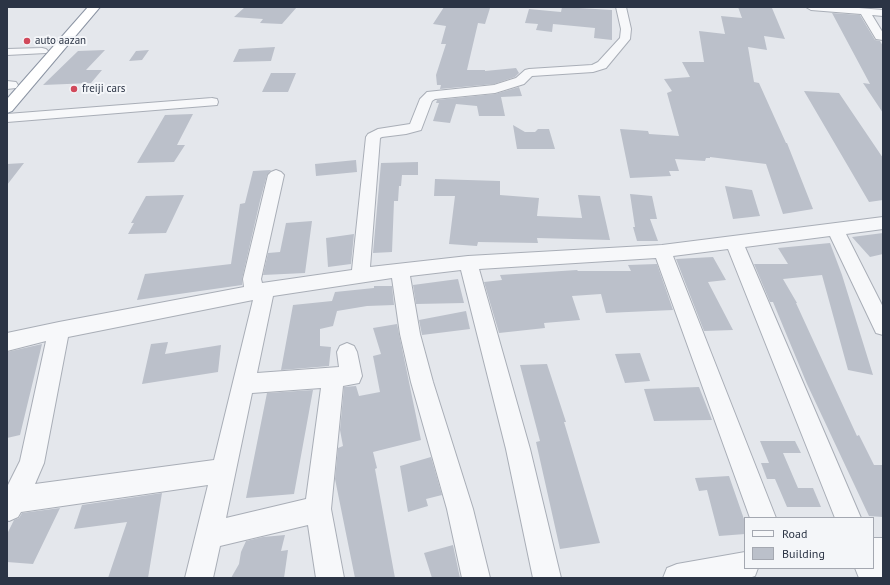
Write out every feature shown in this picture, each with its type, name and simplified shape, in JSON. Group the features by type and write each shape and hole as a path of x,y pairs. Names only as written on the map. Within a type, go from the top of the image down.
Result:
{"highway":[{"path":"9,87 81,7"},
{"path":"7,108 94,7"}],"street":[{"path":"361,276 361,257 373,137 378,133 406,130 416,127 426,99 432,95 495,89 520,82 529,73 593,68 602,65 625,39 626,29 621,7"},
{"path":"811,7 883,12"},
{"path":"864,11 880,37"},
{"path":"7,52 42,52"},
{"path":"7,118 212,102"},
{"path":"199,578 243,384 260,291 252,279 276,175"},
{"path":"7,342 59,330 260,291 400,270 468,263 662,251 883,223"},
{"path":"835,229 881,319"},
{"path":"734,242 848,517"},
{"path":"662,251 763,517"},
{"path":"468,263 518,449 547,578"},
{"path":"400,270 410,334 422,382 460,509 476,578"},
{"path":"10,506 32,463 59,330"},
{"path":"243,384 350,376 347,352"},
{"path":"330,578 318,509 333,377"},
{"path":"10,506 223,471"},
{"path":"208,536 318,509"},
{"path":"677,578 744,566"}],"building":[{"path":"245,7 297,7 282,24 260,23 263,19 234,17"},
{"path":"444,7 490,8 485,24 478,23 467,70 485,71 516,68 519,73 515,77 494,84 440,89 441,85 437,85 436,75 446,44 441,44 446,26 433,24"},
{"path":"562,7 612,10 612,40 594,38 595,28 553,24 552,32 536,30 538,24 525,23 529,9 561,12"},
{"path":"738,7 772,8 785,39 764,36 767,50 748,47 754,82 759,83 787,143 813,209 783,214 766,164 710,157 706,158 705,161 675,159 679,171 669,171 671,176 630,178 620,129 648,131 649,134 679,136 667,93 672,91 664,79 690,77 682,62 704,62 699,31 725,34 721,16 742,18"},
{"path":"832,13 860,15 875,40 880,41 883,46 883,113 863,83 870,84"},
{"path":"275,47 271,61 233,62 239,49"},
{"path":"105,50 86,70 102,70 91,83 43,85 78,51"},
{"path":"149,50 142,60 129,61 136,51"},
{"path":"271,73 296,73 288,92 262,92"},
{"path":"519,87 522,96 501,97 505,116 479,116 477,106 456,104 450,123 433,121 439,103 436,103 437,100 495,94"},
{"path":"804,91 839,93 883,158 883,200 869,202"},
{"path":"193,114 177,145 185,145 174,162 137,163 165,115"},
{"path":"513,125 525,132 535,132 538,129 549,129 555,149 517,149"},
{"path":"356,160 357,172 316,176 315,164"},
{"path":"418,162 418,175 402,175 401,186 399,186 398,201 394,201 392,252 373,253 381,163"},
{"path":"24,163 7,185 7,164"},
{"path":"271,170 267,175 260,201 242,279 242,285 137,300 145,274 231,264 240,204 245,203 253,171"},
{"path":"435,179 500,181 500,195 539,198 537,216 582,218 578,195 600,196 610,240 537,238 538,243 478,242 477,246 449,244 455,196 434,196"},
{"path":"725,186 752,190 760,216 733,219"},
{"path":"630,194 652,196 657,219 650,219 658,241 637,241 633,227 635,227"},
{"path":"184,195 166,233 128,234 134,223 131,223 146,196"},
{"path":"312,221 305,273 263,275 268,253 280,252 286,223"},
{"path":"883,233 883,254 870,257 852,237"},
{"path":"354,234 351,264 328,267 326,238"},
{"path":"830,243 842,275 873,375 848,370 822,275 783,279 797,303 857,436 859,435 874,465 883,465 883,517 869,516 807,384 773,302 770,302 754,264 788,264 778,248"},
{"path":"713,257 726,280 708,282 733,330 704,331 676,259"},
{"path":"657,264 673,310 606,313 601,294 572,296 580,320 544,323 545,328 499,333 484,282 502,280 500,275 577,270 631,271 628,265"},
{"path":"458,279 464,303 416,304 413,285"},
{"path":"374,286 392,286 394,305 367,306 337,311 333,326 320,329 320,346 331,347 329,366 281,370 293,305 332,301 335,292 374,288"},
{"path":"466,311 470,329 422,335 419,320"},
{"path":"397,324 421,440 373,452 395,578 355,578 335,479 338,448 343,446 340,430 344,387 356,386 359,396 380,392 373,356 381,354 373,328"},
{"path":"168,342 165,354 221,345 218,372 142,384 151,344"},
{"path":"42,344 20,435 7,438 7,352"},
{"path":"640,353 650,381 625,383 615,354"},
{"path":"547,364 566,422 564,422 600,543 560,549 536,442 540,441 520,365"},
{"path":"699,387 712,420 654,421 644,389"},
{"path":"313,390 294,494 246,498 267,393"},
{"path":"760,441 795,441 801,453 783,453 798,488 813,488 821,507 787,507 775,479 767,479 761,463 769,463"},
{"path":"431,457 442,495 426,499 428,506 408,512 400,466"},
{"path":"729,476 744,519 744,534 719,536 707,490 699,491 695,478"},
{"path":"162,493 148,578 108,578 127,522 74,529 82,505"},
{"path":"60,508 33,564 7,562 7,534 14,520 19,518 22,513"},
{"path":"285,535 281,551 288,550 284,578 231,578 239,564 241,552 246,541 263,537"},
{"path":"453,545 460,578 432,578 424,553"}],"place":[{"name":"auto aazan","path":"27,41"},
{"name":"freiji cars","path":"74,89"}]}
